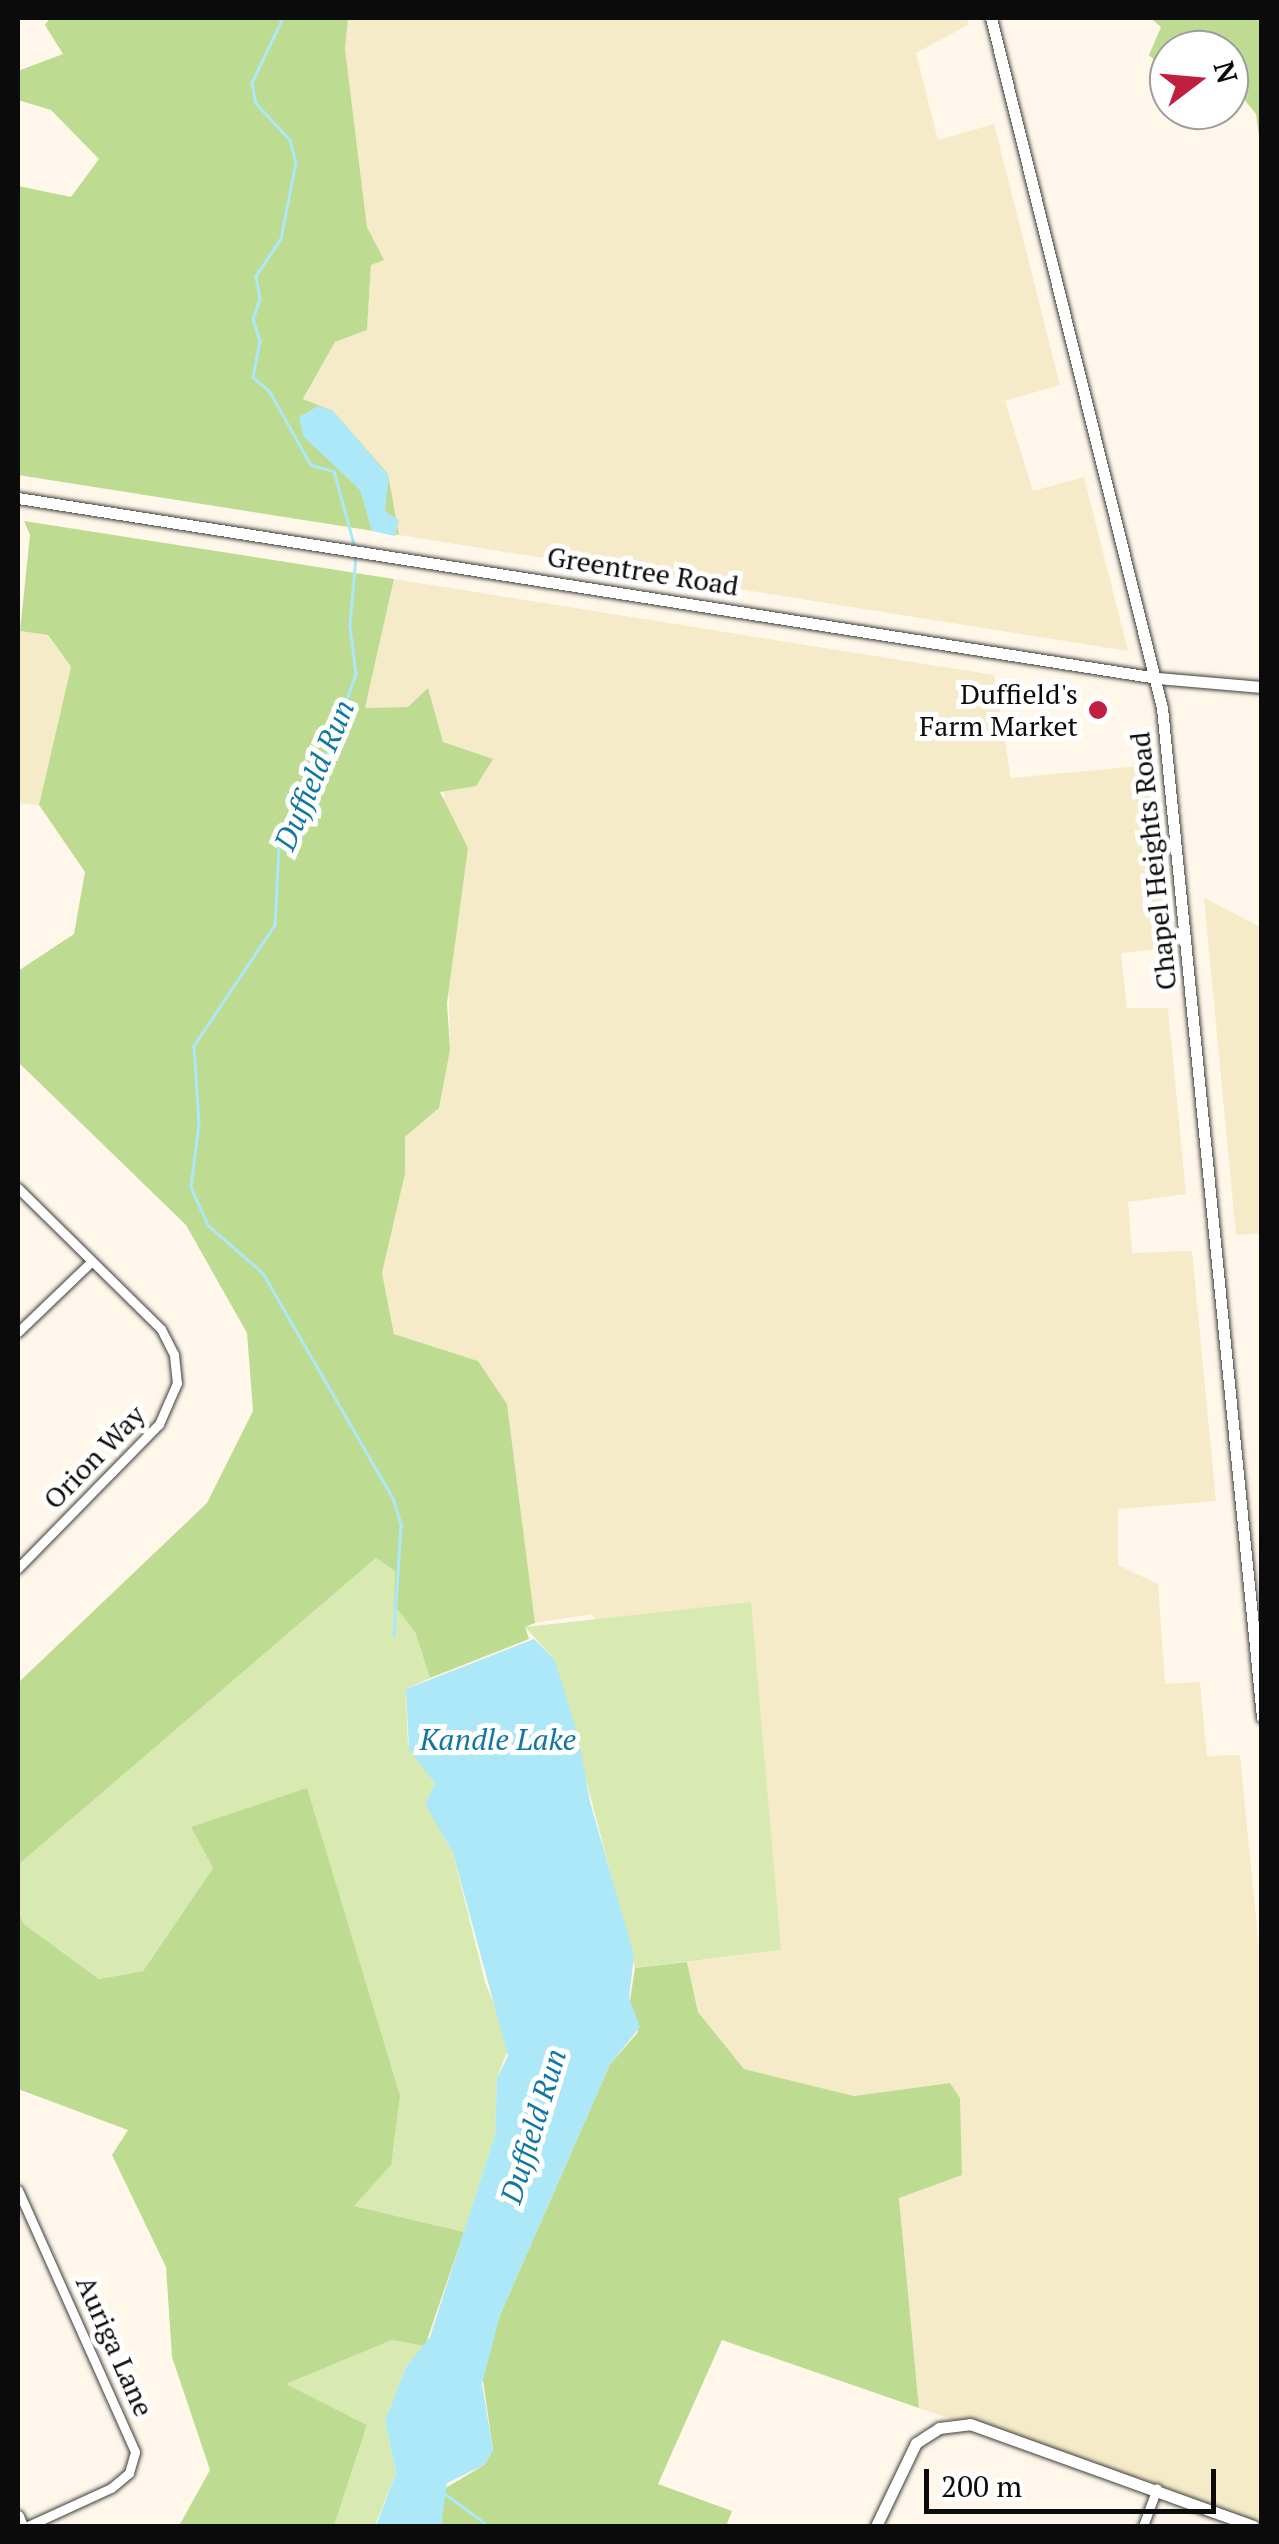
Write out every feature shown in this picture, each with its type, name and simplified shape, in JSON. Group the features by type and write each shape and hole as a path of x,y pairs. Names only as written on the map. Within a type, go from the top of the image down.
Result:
{"street":[{"name":"Chapel Heights Road","path":"991,18 1157,678 1262,1717"},
{"name":"Greentree Road","path":"18,498 1157,678 1262,687"},
{"name":"Orion Way","path":"18,1188 170,1340 174,1400 158,1424 18,1568"},
{"path":"18,1332 91,1262"},
{"name":"Auriga Lane","path":"18,2190 135,2452 129,2473 112,2488 25,2526"},
{"path":"876,2526 916,2443 946,2425 986,2427 1253,2526"},
{"path":"1143,2526 1157,2488"},
{"path":"18,2516 25,2526"}],"shaded area":[{"path":"348,18 967,18 968,25 916,53 938,140 994,124 1060,385 1005,401 1033,491 1084,477 1128,651 399,535 388,474 303,400 335,342 367,330 371,265 383,260 367,227 345,49"},
{"path":"394,579 994,675 1011,778 1151,765 1171,948 1121,953 1127,1008 1168,1008 1186,1194 1128,1202 1132,1253 1192,1251 1216,1501 1118,1509 1118,1565 1158,1584 1165,1684 1200,1682 1207,1756 1240,1755 1262,1979 1261,2526 919,2408 899,2197 950,2083 854,2096 744,2069 698,2012 687,1962 781,1950 592,1614 535,1623 507,1404 478,1361 394,1334 382,1273 405,1174 405,1137 439,1108 450,1050 443,742 408,707 365,708"},
{"path":"20,631 47,635 71,667 39,805 18,803"},
{"path":"1204,898 1261,927 1261,1233 1236,1235"}],"green space":[{"path":"50,18 348,18 345,49 367,227 384,260 371,265 367,330 335,342 303,399 333,411 388,474 399,535 18,475 18,186 71,197 99,159 51,110 18,100 18,71 63,54 45,25"},
{"path":"1151,18 1261,18 1261,151 1256,114 1249,105 1249,30 1160,30"},
{"path":"24,521 394,579 365,708 408,707 428,688 443,742 493,759 476,786 440,792 468,848 447,1003 450,1050 439,1108 405,1137 405,1174 382,1273 394,1334 478,1361 507,1404 535,1623 525,1627 529,1639 430,1678 415,1632 394,1605 395,1571 376,1558 18,1865 18,1683 207,1503 253,1411 247,1333 186,1225 18,1062 18,971 74,934 85,872 39,805 71,667 48,635 20,631 30,535"},
{"path":"376,1558 395,1570 394,1605 415,1632 430,1678 406,1689 408,1744 435,1784 426,1804 453,1853 485,1982 510,2044 497,2078 495,2135 464,2232 353,2206 391,2165 192,1827 213,1868 143,1971 99,1979 24,1924 18,1911 18,1865"},
{"path":"751,1602 781,1950 635,1968 555,1660 525,1627"},
{"path":"307,1788 400,2096 391,2165 354,2206 464,2232 425,2346 392,2340 286,2384 367,2425 334,2526 179,2526 210,2470 172,2357 166,2267 112,2155 128,2130 18,2089 18,1911 24,1924 99,1979 143,1971 213,1868 191,1827"},
{"path":"687,1962 698,2012 744,2069 854,2096 950,2083 960,2098 962,2175 899,2198 919,2408 722,2340 658,2484 732,2511 726,2526 441,2526 444,2489 484,2465 493,2450 482,2374 500,2315 610,2064 638,2032 629,2006 635,1968"},
{"path":"392,2340 425,2346 406,2367 385,2420 396,2473 375,2526 334,2526 367,2425 285,2384"}],"water":[{"path":"318,406 333,411 389,476 385,511 399,520 395,536 372,531 360,490 303,436 299,417"},
{"name":"Kandle Lake","path":"534,1639 555,1660 579,1739 590,1802 634,1955 629,1998 640,2027 610,2064 500,2315 482,2384 493,2450 484,2465 447,2483 441,2526 376,2526 396,2473 385,2420 406,2367 430,2337 495,2135 497,2078 508,2056 453,1853 425,1804 435,1784 409,1749 406,1689"}],"waterway":[{"name":"Duffield Run","path":"283,18 252,83 256,103 290,140 296,162 281,239 256,276 260,299 253,319 260,341 253,377 270,392 311,465 334,471 355,548"},
{"name":"Duffield Run","path":"356,556 350,626 356,674 328,752 279,848 275,925 194,1046 199,1123 191,1187 208,1225 263,1273 393,1498 401,1525 394,1636"},
{"path":"440,2490 489,2526"}],"place":[{"name":"Duffield's Farm Market","path":"1098,710"}]}
